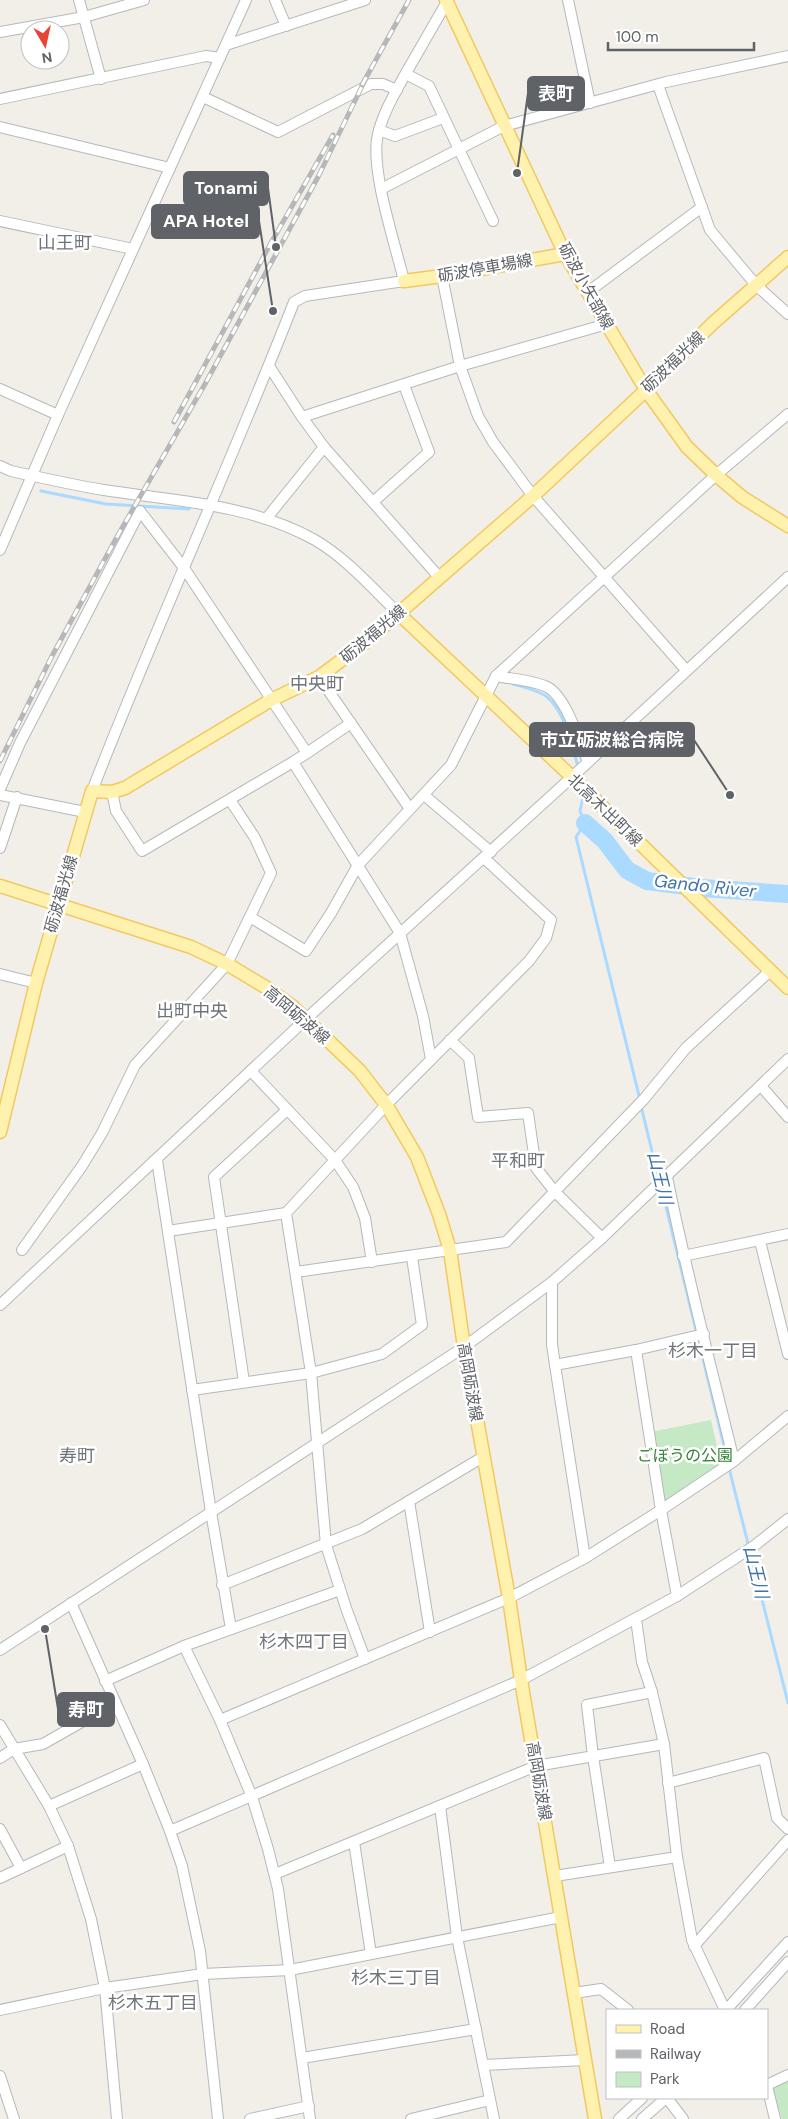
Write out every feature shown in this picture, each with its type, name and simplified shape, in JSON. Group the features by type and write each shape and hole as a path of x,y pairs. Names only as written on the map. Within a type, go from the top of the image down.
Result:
{"main road":[{"name":"砺波小矢部線","path":"447,1 565,254 646,390 687,447 716,475 742,496 788,526"},
{"name":"砺波停車場線","path":"404,281 565,254"},
{"name":"砺波福光線","path":"0,1132 36,983 92,791 112,792 125,788 271,700 319,677 367,641 533,496 646,390 712,324 788,257"},
{"name":"北高木出町線","path":"398,613 572,778 788,988"},
{"name":"高岡砺波線","path":"0,886 191,947 227,964 267,988 292,1006 360,1071 386,1105 416,1157 440,1214 450,1250 464,1347 509,1598 521,1680 595,2119"}],"street":[{"path":"79,0 100,79"},
{"path":"1,29 84,16 144,0"},
{"path":"0,550 58,415 246,0"},
{"path":"275,0 286,26"},
{"path":"226,45 365,0"},
{"path":"568,0 590,103"},
{"path":"92,791 294,302 305,296 404,281 382,189 376,154 379,130 396,90 447,1"},
{"path":"0,99 206,56 220,58"},
{"path":"382,189 504,126 658,85 788,56"},
{"path":"406,74 429,86 493,221"},
{"path":"203,97 278,132 371,84 383,84 396,90"},
{"path":"658,85 710,230 756,285 788,314"},
{"path":"379,130 395,136 443,118"},
{"path":"0,127 170,168"},
{"path":"588,292 702,207"},
{"path":"0,221 133,249"},
{"path":"442,276 460,366 482,422 493,442 533,496 686,670"},
{"path":"302,417 460,366 607,324"},
{"path":"269,366 324,447 440,578"},
{"path":"372,502 429,452 404,385"},
{"path":"0,389 58,415"},
{"path":"250,917 306,951 331,913 358,865 451,765 496,676 716,475 788,414"},
{"path":"266,520 324,447"},
{"path":"0,466 32,476 104,490 210,505 292,528 317,541 349,567 398,613"},
{"path":"0,789 24,734 140,511 184,568 307,753"},
{"path":"0,1305 306,1019 572,778 788,577"},
{"path":"496,676 548,686 567,711 588,762"},
{"path":"319,677 410,809"},
{"path":"112,792 116,811 142,851 293,762 350,723"},
{"path":"293,762 400,934 423,1016 431,1059"},
{"path":"0,795 85,812"},
{"path":"168,1231 286,1213 386,1105 529,961 546,938 551,920 488,855 424,795"},
{"path":"0,848 17,797"},
{"path":"22,1250 82,1166 102,1133 135,1065 227,964 271,873 255,838 230,800"},
{"path":"296,1272 412,1257 506,1242 644,1099 686,1048 770,971"},
{"path":"0,974 36,983"},
{"path":"450,1040 469,1058 478,1117 528,1114 536,1168 555,1192 602,1238"},
{"path":"0,1650 464,1347 552,1282 667,1177 788,1059"},
{"path":"250,1071 335,1160 354,1187 365,1218 372,1262"},
{"path":"761,1086 788,1117"},
{"path":"244,1382 214,1177 287,1110"},
{"path":"156,1160 222,1585 231,1629"},
{"path":"667,1177 683,1256 704,1334 734,1461"},
{"path":"286,1213 311,1373 326,1545 365,1659"},
{"path":"683,1256 788,1234"},
{"path":"760,1241 788,1354"},
{"path":"192,1390 311,1373 382,1354 422,1325 412,1257"},
{"path":"552,1282 552,1344 585,1558"},
{"path":"555,1364 636,1350 704,1334"},
{"path":"636,1350 661,1510 677,1596"},
{"path":"220,1720 509,1598 585,1558 734,1461 788,1416"},
{"path":"222,1585 362,1530 483,1457"},
{"path":"409,1501 430,1632"},
{"path":"170,1831 521,1680 677,1596 754,1546 788,1519"},
{"path":"106,1681 184,1646 340,1590"},
{"path":"71,1603 143,1764 170,1831 192,1906 203,1974 218,2119"},
{"path":"636,1619 642,1662 652,1692 664,1744 677,1857 692,1940 725,2009"},
{"path":"184,1646 220,1720 252,1797 275,1874 310,2119"},
{"path":"610,1868 587,1705 652,1692"},
{"path":"0,1758 14,1749 43,1744 116,1703"},
{"path":"0,1725 49,1806 68,1846 91,1919 105,1988 117,2119"},
{"path":"275,1874 536,1766 664,1744"},
{"path":"668,1783 764,1758 777,1818 788,1829"},
{"path":"49,1806 143,1764"},
{"path":"440,1806 458,1937 494,2119"},
{"path":"0,1829 21,1868"},
{"path":"694,1946 788,1840"},
{"path":"354,1842 370,1954"},
{"path":"0,1878 68,1846"},
{"path":"555,1876 677,1857"},
{"path":"0,2010 105,1988 203,1974 290,1970 561,1917"},
{"path":"726,2009 788,1942"},
{"path":"746,2009 787,1964"},
{"path":"574,1993 601,1989 627,2009"},
{"path":"302,2058 476,2029"},
{"path":"483,2066 585,2060"},
{"path":"768,2085 788,2075"},
{"path":"0,2076 14,2119"},
{"path":"768,2090 775,2119"},
{"path":"619,2119 641,2099"},
{"path":"642,2119 665,2099"},
{"path":"667,2099 683,2119"},
{"path":"411,2119 490,2100"},
{"path":"250,2119 308,2106"}],"green space":[{"name":"ごぼうの公園","path":"711,1420 721,1465 663,1504 651,1432"},
{"path":"788,2080 788,2119 782,2119 771,2088"}],"waterway":[{"path":"41,491 106,504 189,509"},
{"name":"山王川","path":"513,684 538,692 553,702 567,729 578,767"},
{"name":"山王川","path":"584,793 580,811 585,823 576,837 640,1100"},
{"name":"Gando River","path":"585,823 605,841 627,870 647,881 702,888 788,894"},
{"name":"山王川","path":"641,1106 659,1180"},
{"name":"山王川","path":"661,1186 728,1462"},
{"name":"山王川","path":"729,1468 788,1703"}],"railway":[{"path":"362,85 409,0"},
{"path":"0,761 52,656 118,535 205,384 318,177 365,80"},
{"path":"174,422 272,241 333,135"}],"place":[{"name":"表町","path":"517,173"},
{"name":"Tonami","path":"276,247"},
{"name":"APA Hotel","path":"273,311"},
{"name":"市立砺波総合病院","path":"730,795"},
{"name":"寿町","path":"45,1629"}],"district":[{"name":"山王町","path":"65,243"},
{"name":"中央町","path":"317,684"},
{"name":"出町中央","path":"192,1011"},
{"name":"平和町","path":"518,1161"},
{"name":"杉木一丁目","path":"713,1351"},
{"name":"寿町","path":"77,1456"},
{"name":"杉木四丁目","path":"304,1642"},
{"name":"杉木三丁目","path":"396,1978"},
{"name":"杉木五丁目","path":"153,2003"}]}
